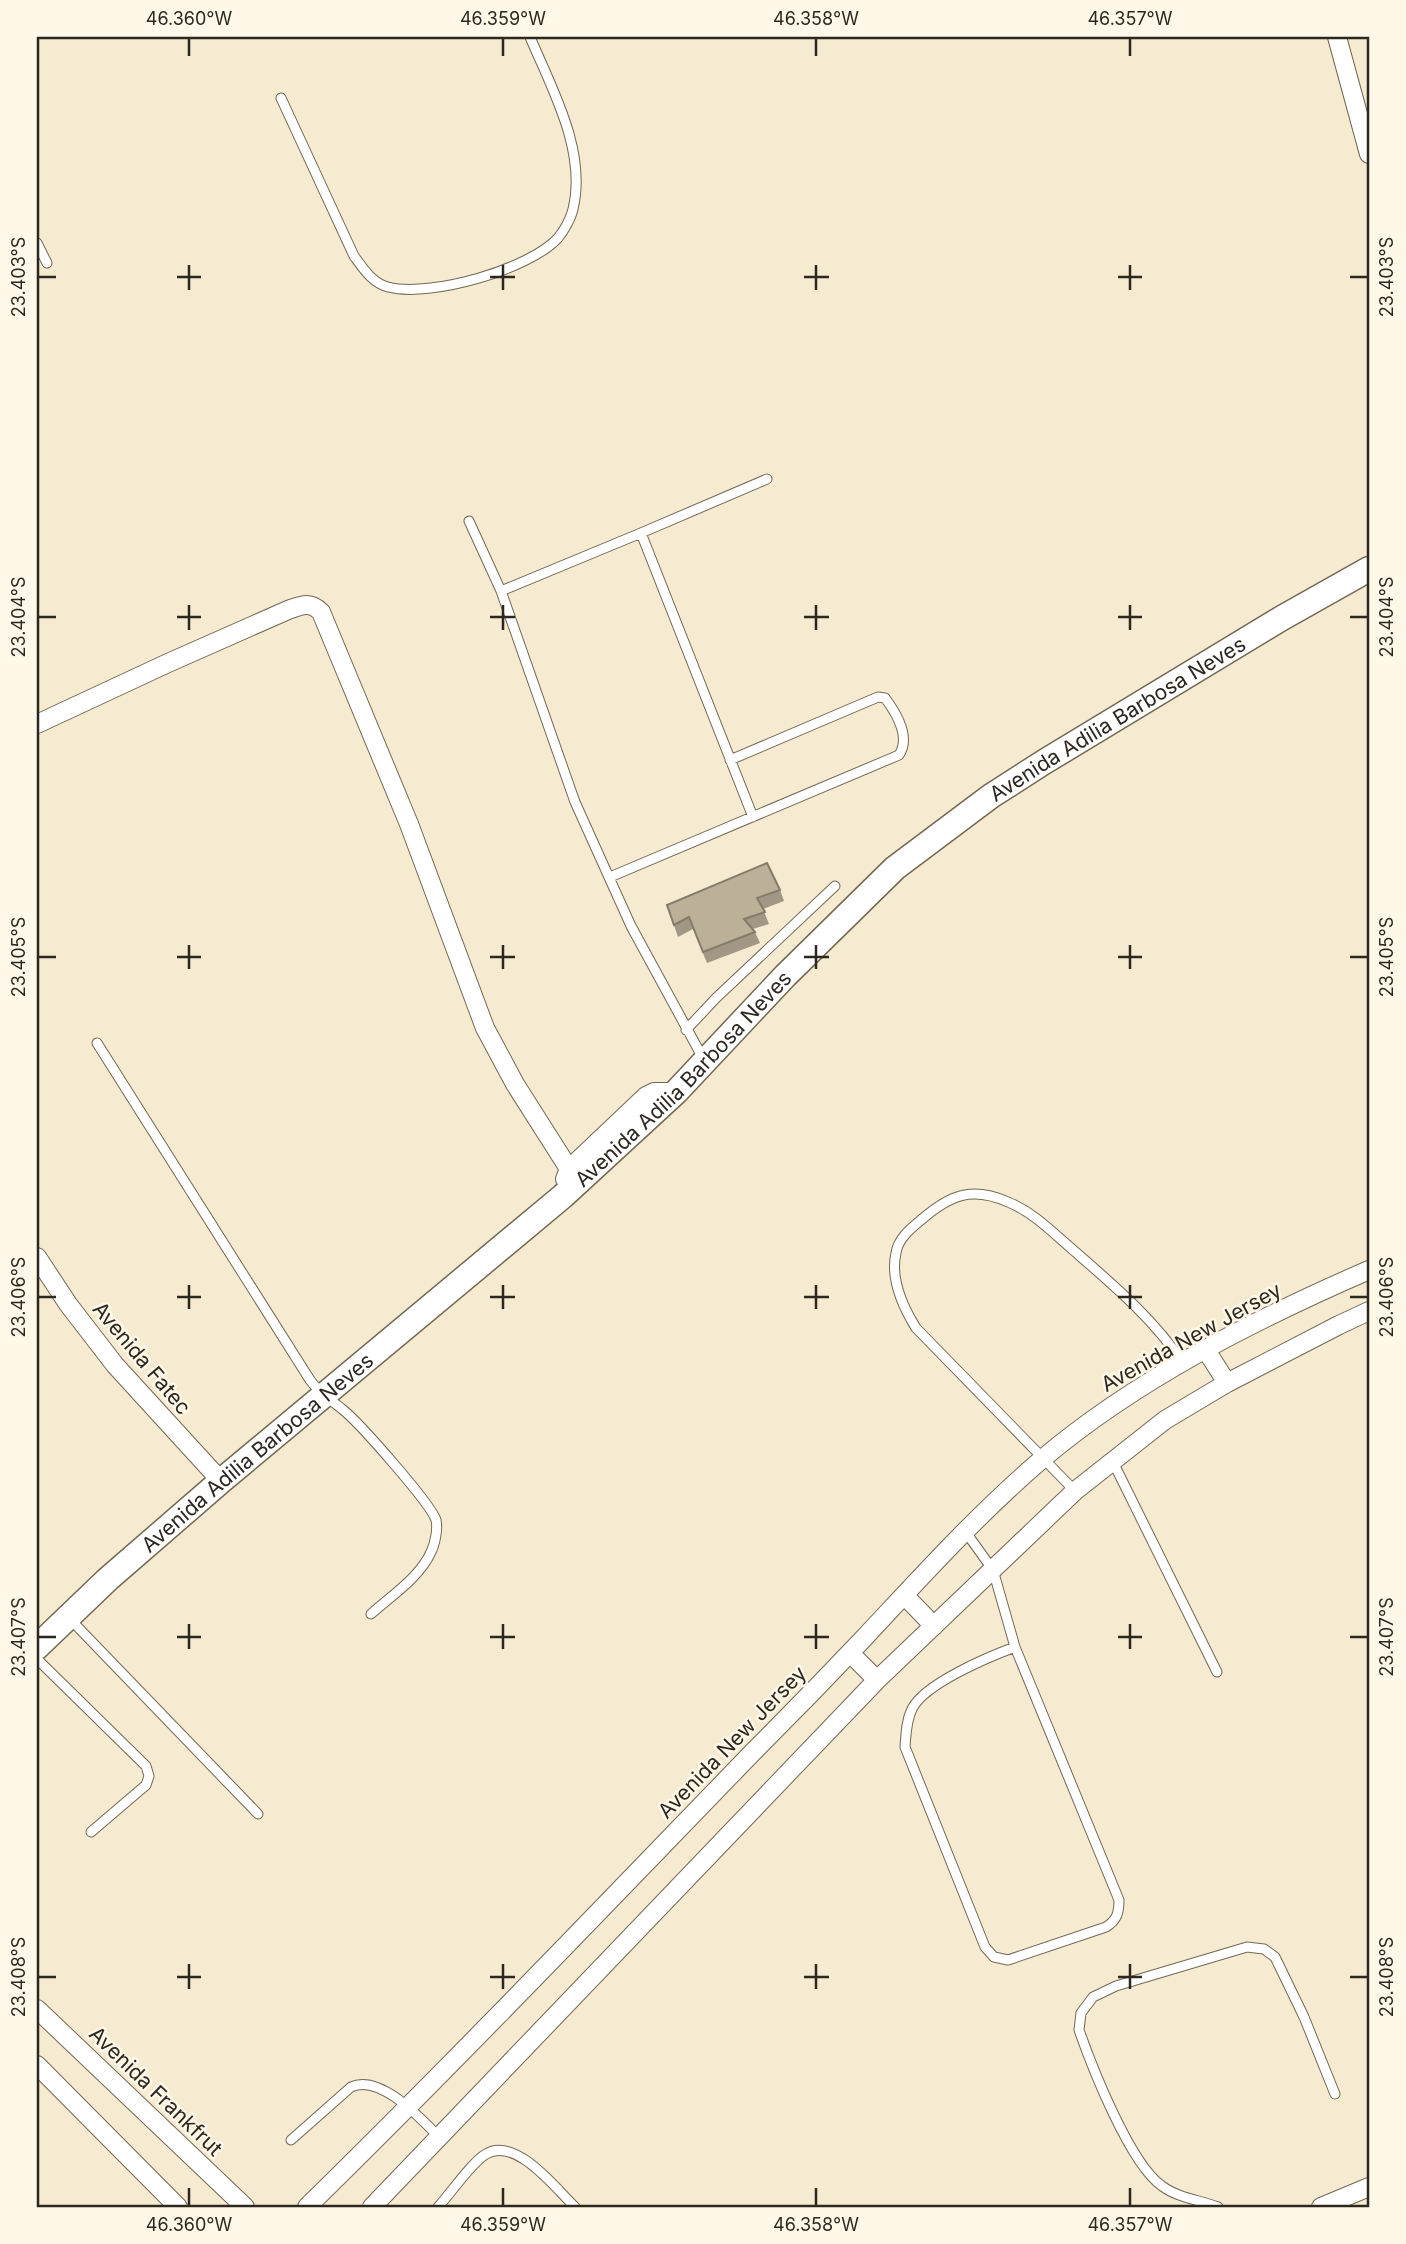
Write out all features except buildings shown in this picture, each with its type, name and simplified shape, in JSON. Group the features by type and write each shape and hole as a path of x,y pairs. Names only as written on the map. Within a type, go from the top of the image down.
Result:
{"street":[{"path":"1337,37 1369,153"},
{"name":"Avenida Adilia Barbosa Neves","path":"50,1631 321,1395 563,1196 706,1063 785,976 895,868 991,796 1044,762 1282,618 1369,569"},
{"path":"37,724 288,610 306,604 315,606 321,612 409,824 485,1028 515,1084 569,1169"},
{"path":"563,1196 569,1169 646,1096 654,1092 676,1092"},
{"name":"Avenida Fatec","path":"37,1257 68,1304 115,1365 221,1481"},
{"name":"Avenida New Jersey","path":"307,2207 409,2108 965,1531 1042,1459 1115,1404 1183,1363 1294,1304 1369,1270"},
{"path":"372,2207 877,1680 1075,1491 1165,1420 1227,1383 1369,1311"},
{"path":"1206,1350 1227,1383"},
{"path":"904,1595 934,1626"},
{"path":"850,1653 877,1680"},
{"name":"Avenida Frankfrut","path":"37,2009 245,2207"},
{"path":"37,2065 178,2207"},
{"path":"1321,2207 1369,2188"}],"lane":[{"path":"281,98 354,256 368,276 388,287 426,289 472,281 539,252 559,237 572,213 578,182 571,141 530,37"},
{"path":"37,243 47,263"},
{"path":"501,592 767,479"},
{"path":"468,521 501,592 575,802 631,926 706,1063"},
{"path":"641,533 753,817"},
{"path":"610,877 900,755 905,747 904,732 885,698 878,697 730,760"},
{"path":"686,1030 716,998 835,886"},
{"path":"97,1043 321,1395 343,1409 426,1502 436,1521 432,1551 419,1570 371,1614"},
{"path":"1075,1491 928,1343 905,1310 895,1275 896,1250 907,1233 940,1203 961,1195 993,1196 1009,1202 1036,1218 1134,1303 1183,1363"},
{"path":"1113,1462 1217,1672"},
{"path":"965,1531 993,1570 1014,1647 1119,1900 1119,1914 1113,1923 1106,1927 1008,1960 994,1958 985,1947 905,1747 906,1727 912,1707 963,1669 1014,1647"},
{"path":"50,1631 258,1814"},
{"path":"37,1660 146,1766 149,1776 146,1785 91,1832"},
{"path":"1218,2207 1161,2186 1146,2169 1120,2127 1079,2029 1081,2012 1093,1997 1115,1986 1247,1947 1264,1949 1275,1957 1292,1990 1335,2094"},
{"path":"291,2140 360,2082 370,2084 409,2108 440,2138"},
{"path":"438,2207 485,2155 503,2151 515,2153 525,2159 575,2207"}]}
